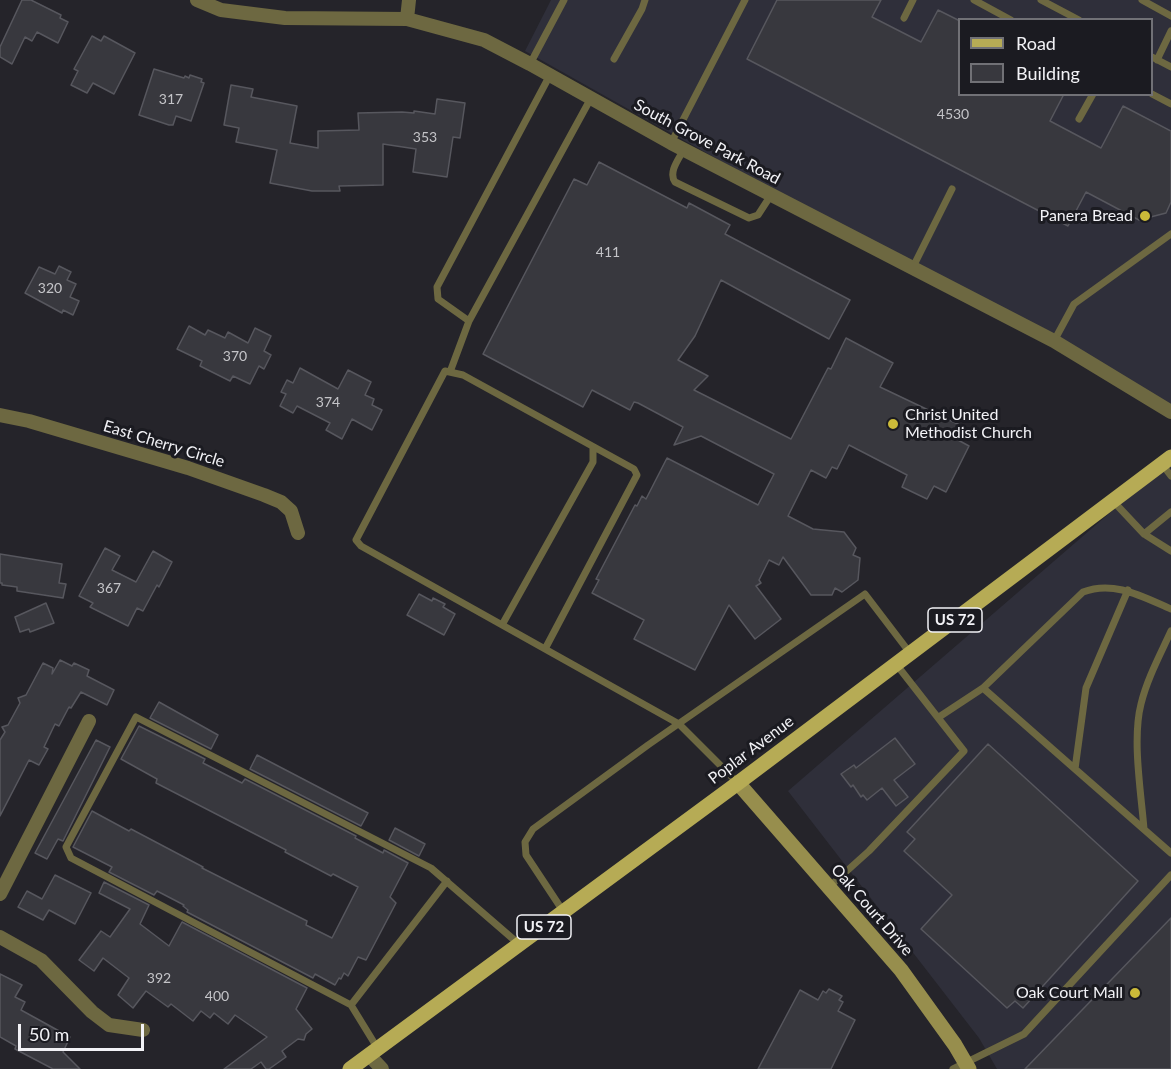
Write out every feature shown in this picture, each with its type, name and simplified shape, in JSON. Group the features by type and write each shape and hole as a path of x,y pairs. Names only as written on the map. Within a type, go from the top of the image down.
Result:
{"main road":[{"name":"Poplar Avenue","path":"350,1069 738,783 1113,501 1168,466"}],"street":[{"name":"South Grove Park Road","path":"197,0 221,10 285,18 407,19 484,40 684,150 1054,341 1171,412"},
{"path":"407,19 410,0"},
{"name":"East Cherry Circle","path":"0,415 188,468 264,495 281,502 291,511 298,533"},
{"path":"0,894 89,721"},
{"name":"Oak Court Drive","path":"738,783 901,970 962,1067"},
{"path":"0,937 41,960 92,1012 109,1025 143,1030"},
{"path":"374,1052 382,1069"}],"lane":[{"path":"531,64 564,0"},
{"path":"614,59 645,0"},
{"path":"671,142 745,0"},
{"path":"904,18 913,0"},
{"path":"974,0 1007,18"},
{"path":"1041,0 1075,18"},
{"path":"1142,0 1171,16"},
{"path":"1171,31 1154,58 1171,67"},
{"path":"469,321 438,299 437,287 550,75"},
{"path":"1153,95 1171,104"},
{"path":"1080,119 1092,96"},
{"path":"450,372 469,321 591,98"},
{"path":"684,150 672,172 675,182 749,218 759,215 771,195"},
{"path":"912,269 952,189"},
{"path":"1054,341 1074,304 1171,234"},
{"path":"545,649 637,475 634,470 463,375 445,371 357,540 361,546 502,625 679,724 738,783"},
{"path":"502,625 593,462 593,447"},
{"path":"1113,501 1144,534 1171,551"},
{"path":"1144,534 1170,514"},
{"path":"939,717 983,688 1083,592 1092,588 1128,590 1171,609"},
{"path":"1076,769 1086,688 1128,590"},
{"path":"563,912 526,855 525,842 533,829 865,594 910,653"},
{"path":"1144,829 1137,751 1140,705 1151,674 1171,631"},
{"path":"829,887 869,851 964,751 896,664"},
{"path":"983,688 1171,853"},
{"path":"374,1052 351,1005 71,858 66,847 136,717 431,868 520,945"},
{"path":"962,1067 1024,1034 1171,876"},
{"path":"351,1005 447,881"}],"shaded area":[{"path":"551,0 1171,0 1171,414 525,51"},
{"path":"1171,460 1171,1069 997,1069 979,1038 788,791"}],"building":[{"path":"22,0 31,0 61,15 60,18 68,22 58,43 37,32 32,41 25,37 12,64 0,57 0,47"},
{"path":"777,0 881,0 872,17 921,42 938,10 958,20 958,96 1063,96 1050,121 1101,148 1123,106 1171,131 1171,202 1166,213 1139,220 1086,192 1068,226 747,59"},
{"path":"92,36 101,41 104,36 135,53 114,94 93,83 87,93 71,85 78,71 74,69"},
{"path":"154,69 184,78 185,76 189,78 190,75 202,79 201,82 204,83 191,121 176,116 173,125 169,125 139,115"},
{"path":"231,85 253,89 251,97 297,106 290,143 318,148 318,131 359,130 358,113 414,113 414,111 435,114 437,99 465,103 460,138 453,137 447,177 413,172 416,149 383,144 383,185 339,186 340,191 312,191 270,183 277,150 236,142 239,128 224,125"},
{"path":"599,162 687,208 689,203 730,225 725,234 850,300 829,339 721,280 695,336 678,360 708,376 694,390 791,439 846,338 893,363 880,387 964,427 958,440 969,446 946,492 934,486 927,499 902,487 907,475 849,445 837,469 832,467 826,478 811,470 788,516 813,529 844,532 856,548 853,555 860,558 858,580 842,592 835,588 832,595 811,595 783,557 779,565 769,560 759,580 761,583 756,586 781,619 755,639 729,605 695,670 634,639 644,620 592,593 599,580 596,579 635,505 637,506 642,496 646,499 667,458 758,505 774,474 701,436 674,445 683,427 638,403 634,402 630,410 592,390 583,407 483,354 574,179 587,185"},
{"path":"59,266 71,272 67,280 76,284 70,297 79,301 73,315 63,310 62,313 25,293 39,267 55,274"},
{"path":"189,326 205,335 208,330 225,338 228,332 248,343 255,328 271,336 264,351 271,355 264,369 259,366 250,384 233,376 230,381 200,366 202,361 177,349"},
{"path":"300,368 338,389 348,370 371,382 365,395 374,399 372,405 382,410 372,430 352,419 342,439 326,430 330,423 297,406 293,413 280,406 286,394 281,392 287,380 293,383"},
{"path":"105,548 120,556 112,570 136,582 153,551 172,562 143,611 137,608 128,626 90,607 93,603 79,596"},
{"path":"0,554 62,564 59,583 66,584 63,598 17,591 17,587 2,585 0,583"},
{"path":"419,594 432,601 433,598 445,604 443,607 455,614 444,635 407,615"},
{"path":"46,603 54,623 30,632 29,629 20,632 15,617"},
{"path":"60,660 89,670 87,676 114,690 107,705 81,692 71,708 69,707 59,726 55,724 44,747 48,749 39,765 29,760 0,816 0,740 5,732 2,727 8,725 20,703 18,698 26,695 43,663 53,668 52,674"},
{"path":"159,702 218,735 211,749 150,718"},
{"path":"139,726 205,759 203,763 242,783 245,779 356,836 355,838 383,853 384,850 408,863 390,897 396,903 366,960 358,957 348,976 344,973 335,985 315,974 313,978 187,912 184,905 157,891 154,895 109,872 112,867 73,847 92,811 307,921 306,925 332,938 358,887 333,874 331,876 285,852 286,850 156,783 157,779 121,759"},
{"path":"895,738 915,764 894,780 908,797 896,806 882,788 867,800 863,795 861,797 853,785 851,787 841,774 854,765 856,768"},
{"path":"96,740 110,747 63,841 58,839 47,859 35,853"},
{"path":"988,744 1138,881 1023,1008 1015,1001 1007,1008 921,929 952,895 904,851 915,839 907,832"},
{"path":"257,755 368,813 361,826 250,769"},
{"path":"395,828 425,844 419,856 389,840"},
{"path":"55,875 91,893 75,924 49,910 43,920 18,907 27,891 42,899"},
{"path":"104,882 149,905 140,924 169,946 182,922 307,988 296,1009 312,1029 306,1034 304,1040 298,1039 282,1051 286,1057 269,1069 266,1069 261,1062 251,1069 224,1069 267,1037 235,1015 228,1024 214,1013 210,1018 201,1011 193,1021 171,1004 168,1007 146,991 133,1008 118,995 129,978 103,958 94,971 79,960 101,931 110,937 130,909 99,893"},
{"name":"Oak Court Mall","path":"1171,918 1171,1069 1025,1069"},
{"path":"0,974 22,985 15,997 25,1002 21,1010 70,1037 63,1052 80,1069 53,1069 15,1049 16,1046 0,1037"},
{"path":"829,989 842,996 839,1000 843,1002 838,1011 855,1020 831,1069 758,1069 800,990 818,1000 823,991 826,993"}],"place":[{"name":"Panera Bread","path":"1145,216"},
{"name":"Christ United Methodist Church","path":"893,424"},
{"name":"Oak Court Mall","path":"1135,993"}]}
